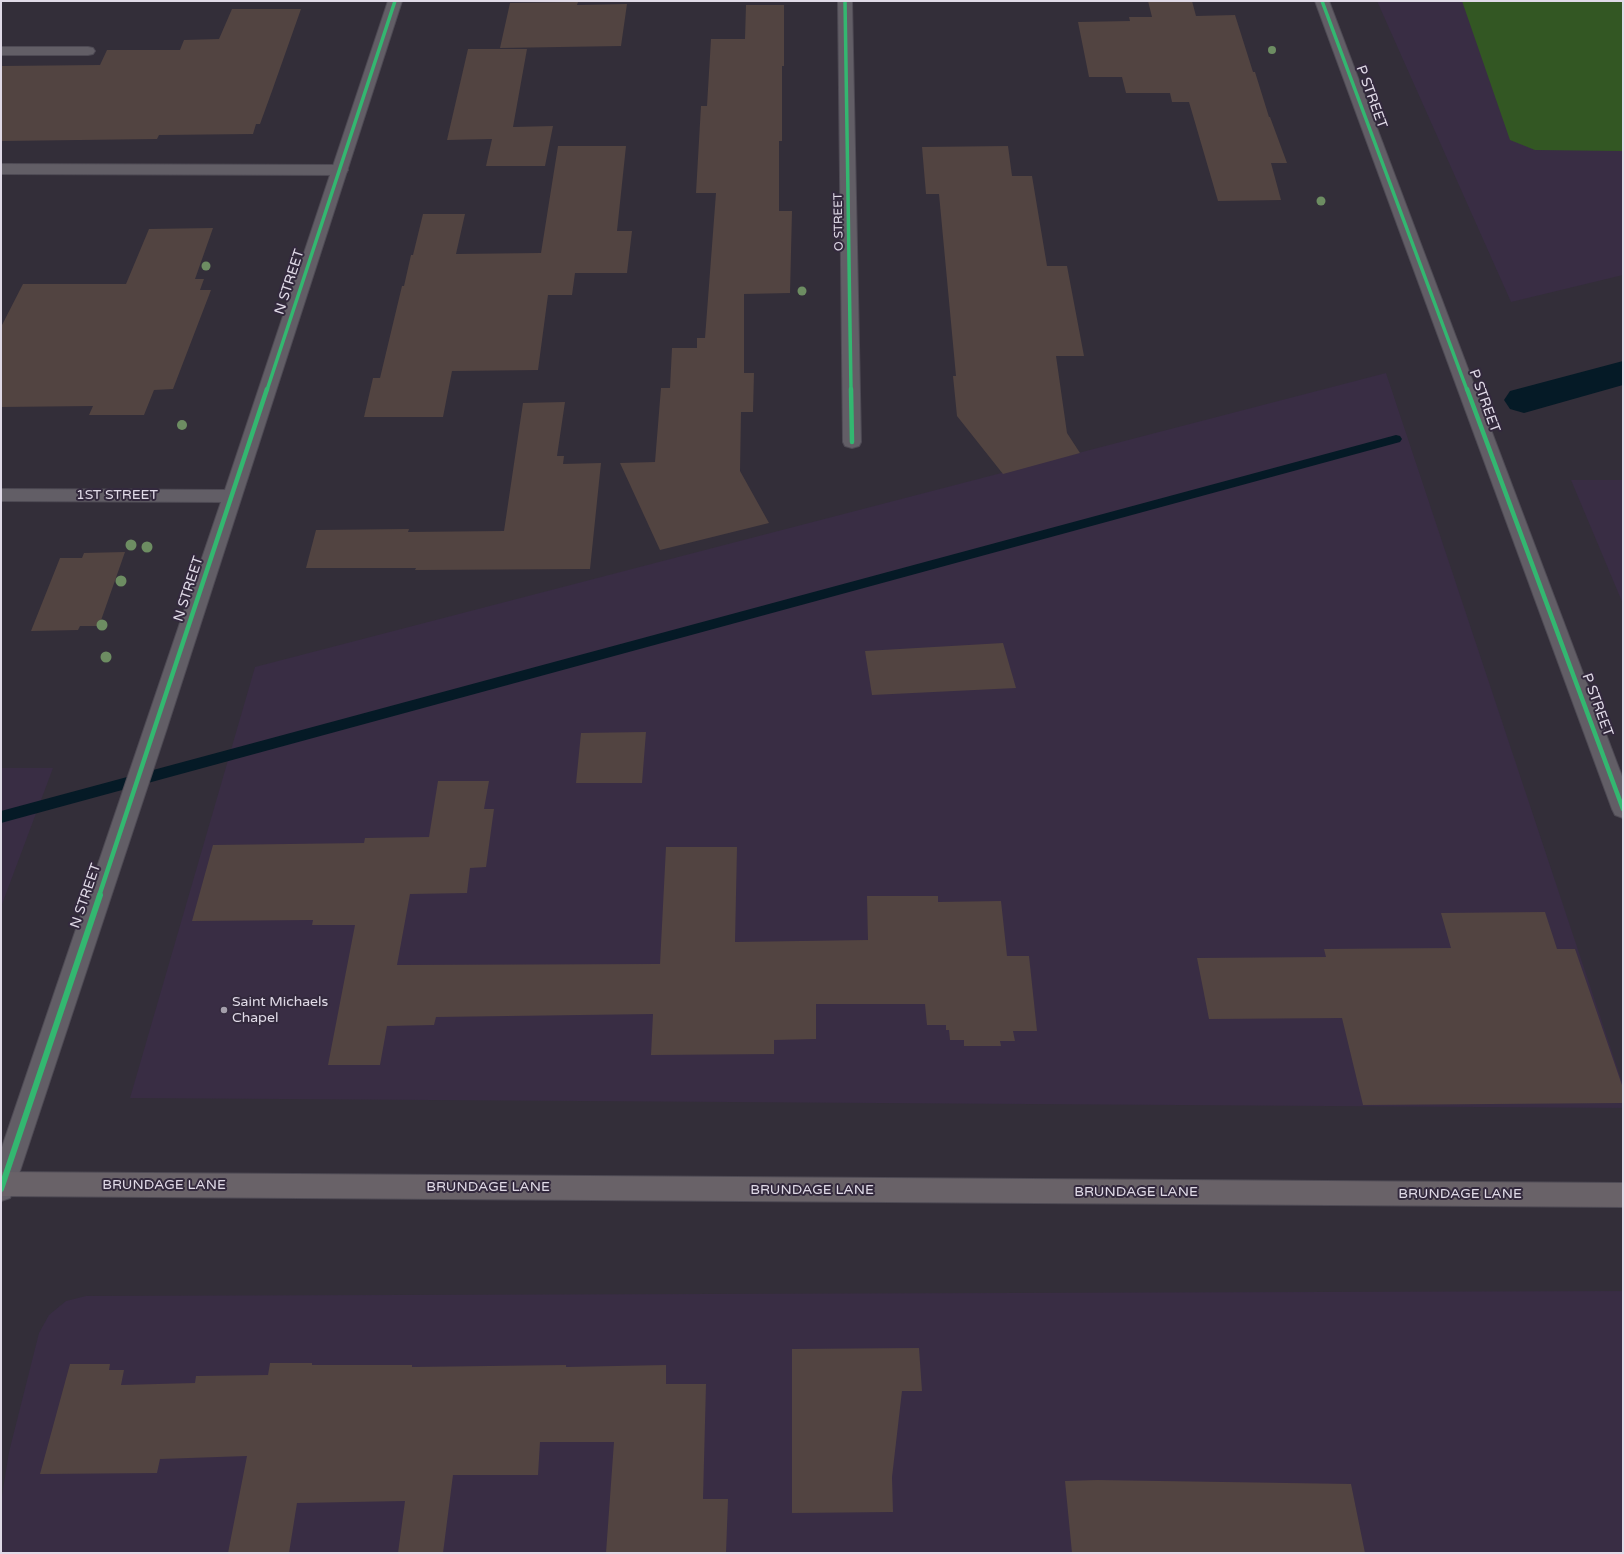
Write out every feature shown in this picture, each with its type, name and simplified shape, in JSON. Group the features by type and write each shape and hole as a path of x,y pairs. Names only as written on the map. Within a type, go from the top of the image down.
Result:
{"main road":[{"name":"BRUNDAGE LANE","path":"2,1186 1623,1195"}],"street":[{"name":"N STREET","path":"2,1186 155,731 395,1"},
{"name":"O STREET","path":"846,1 852,442"},
{"name":"P STREET","path":"1322,1 1623,809"},
{"path":"1,51 88,51"},
{"path":"1,169 340,170"},
{"name":"1ST STREET","path":"1,495 232,496"}],"shaded area":[{"path":"1377,1 1623,1 1623,275 1511,302"},
{"path":"1386,373 1623,1085 1623,1108 130,1098 255,667"},
{"path":"1571,480 1623,480 1623,604"},
{"path":"1,768 53,768 1,907"},
{"path":"1623,1291 1623,1553 1,1553 1,1502 9,1452 39,1333 49,1315 66,1301 86,1296"}],"green space":[{"path":"1462,1 1623,1 1623,151 1535,150 1510,140"}],"building":[{"path":"1148,1 1192,1 1196,16 1235,15 1253,72 1255,72 1269,117 1287,163 1271,163 1281,200 1218,201 1189,102 1172,102 1170,93 1126,93 1122,77 1089,77 1078,22 1130,21 1129,17 1152,17"},
{"path":"578,2 577,5 627,4 621,46 500,48 510,3"},
{"path":"746,5 784,5 782,141 779,141 779,211 792,211 790,293 744,294 744,373 754,373 753,412 741,412 740,471 769,523 660,550 620,463 655,462 661,388 670,388 672,348 697,348 697,338 705,338 716,193 696,193 701,106 707,106 711,39 745,39"},
{"path":"232,9 301,9 260,124 256,124 253,134 159,135 157,139 1,141 1,66 100,65 107,50 180,50 184,40 219,39"},
{"path":"468,49 527,49 513,127 553,126 545,166 486,166 492,139 447,140"},
{"path":"558,146 626,146 617,231 632,231 627,273 575,273 572,295 548,295 538,370 452,371 443,417 364,417 373,378 380,378 402,286 404,286 423,214 465,214 456,254 541,253"},
{"path":"1008,146 1012,176 1032,176 1047,266 1067,266 1084,356 1056,356 1067,433 1080,453 1003,474 957,416 953,376 956,376 939,194 926,194 922,147"},
{"path":"213,228 195,279 204,279 200,290 211,290 173,389 154,390 144,415 89,415 93,406 1,407 1,327 23,284 126,284 149,229"},
{"path":"565,402 557,456 564,456 563,464 601,463 590,569 415,570 416,568 306,568 316,530 409,529 408,532 504,531 523,403"},
{"path":"125,552 99,626 80,626 78,630 31,631 60,558 82,558 84,553"},
{"path":"1003,643 1016,688 872,695 865,651"},
{"path":"646,732 642,783 576,783 581,733"},
{"path":"438,781 489,781 484,809 494,809 486,867 470,868 467,893 410,894 397,965 660,964 666,847 737,847 735,942 868,940 867,896 938,896 938,902 1001,901 1007,956 1029,956 1037,1031 1013,1031 1015,1041 1000,1041 1001,1046 964,1046 964,1040 950,1040 949,1030 946,1030 946,1025 927,1025 925,1004 816,1004 816,1039 774,1040 774,1054 651,1055 653,1014 436,1017 434,1025 387,1026 380,1065 328,1065 355,925 312,925 313,920 192,921 213,845 364,843 365,838 429,837"},
{"path":"1545,912 1557,949 1575,949 1623,1088 1623,1103 1363,1105 1342,1018 1209,1019 1197,958 1326,957 1324,949 1451,948 1441,913"},
{"path":"919,1348 922,1391 902,1391 892,1477 893,1512 792,1513 792,1349"},
{"path":"270,1363 312,1363 312,1365 412,1365 412,1367 566,1365 566,1367 666,1365 666,1384 706,1384 703,1499 728,1499 726,1553 606,1553 614,1442 540,1442 538,1475 453,1475 443,1553 398,1553 405,1501 297,1503 289,1553 228,1553 247,1456 160,1459 157,1473 40,1474 70,1364 110,1364 109,1370 124,1370 121,1385 195,1383 196,1376 268,1375"},
{"path":"1097,1480 1351,1484 1365,1553 1072,1553 1065,1481"}],"waterway":[{"path":"1524,400 1623,373"},
{"path":"1,817 1396,439"}],"cycle path":[{"path":"1,1189 155,731 395,1"},
{"path":"845,1 852,442"},
{"path":"1322,1 1623,809"}],"place":[{"name":"Saint Michaels Chapel","path":"224,1010"}]}
